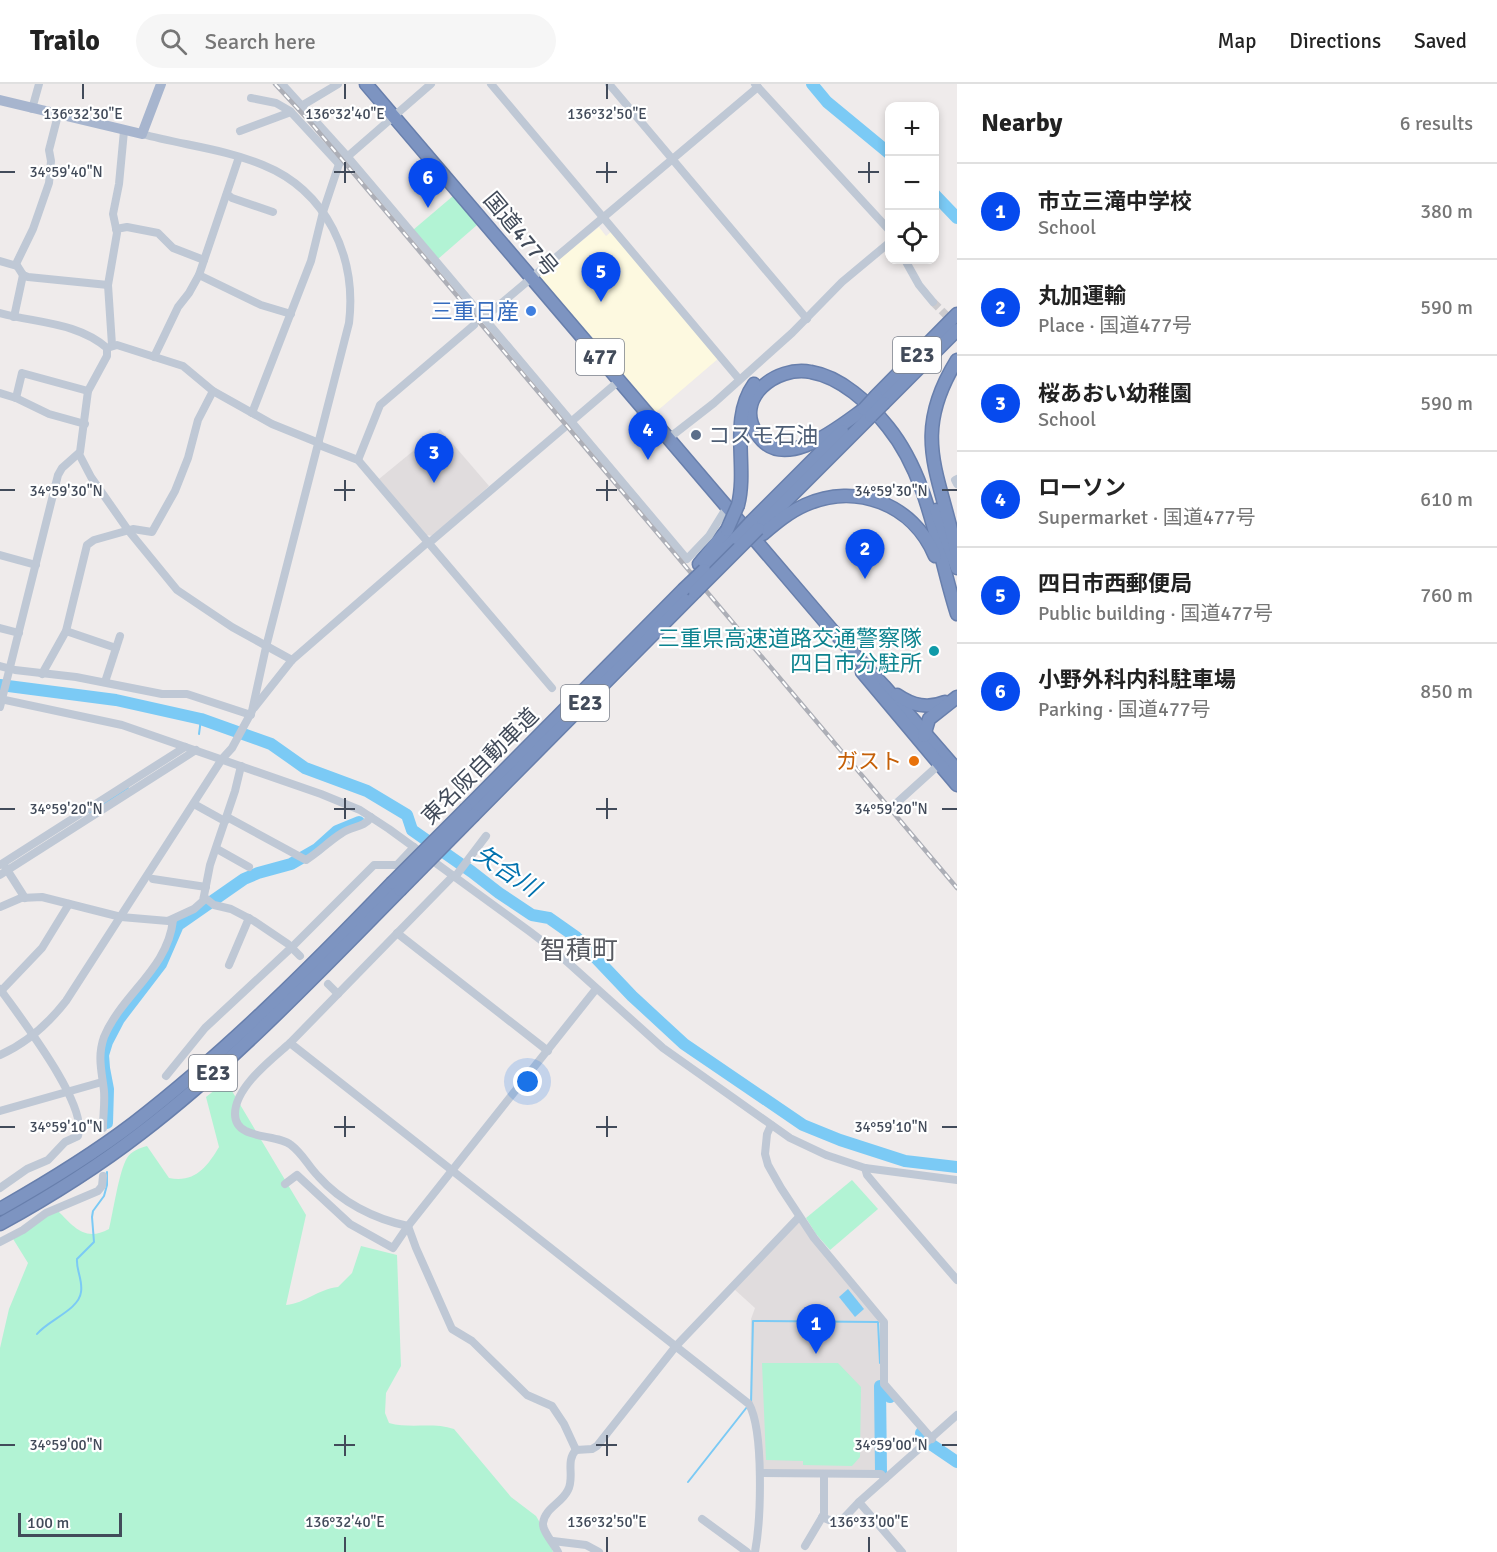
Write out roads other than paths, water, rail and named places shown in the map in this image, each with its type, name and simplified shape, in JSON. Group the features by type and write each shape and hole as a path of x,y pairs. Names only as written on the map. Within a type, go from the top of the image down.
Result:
{"highway":[{"name":"国道477号","path":"366,84 669,438 732,506 925,749"},
{"name":"東名阪自動車道","path":"470,812 578,698 705,570 758,528 957,314"},
{"name":"東名阪自動車道","path":"880,399 957,330"},
{"path":"957,360 938,396 931,433 932,454 957,553"},
{"path":"731,534 732,506 742,477 741,420 745,398 762,375 780,365 800,362 820,366 840,375 861,389 879,405 905,438 920,465 957,568"},
{"path":"867,412 796,449 779,449 764,442 757,435 752,420 752,405 760,388 774,376 790,371 820,374 841,384 860,399 888,427 902,447 914,472 925,499 957,614"},
{"path":"758,528 816,501 850,495 873,499 902,513 919,528 931,546 948,587"},
{"name":"東名阪自動車道","path":"705,570 731,534 758,528"},
{"name":"東名阪自動車道","path":"0,1224 56,1192 108,1157 174,1106 248,1041 686,589"},
{"name":"国道477号","path":"832,630 957,770"},
{"path":"884,686 906,701 921,706 936,705 957,696"},
{"path":"947,758 925,749 924,731 929,719 957,696"},
{"name":"国道477号","path":"947,758 957,785"},
{"name":"東名阪自動車道","path":"0,1209 62,1173 133,1124 247,1025 396,886"}],"main road":[{"path":"0,100 142,134 161,84"}],"street":[{"path":"32,108 39,84"},
{"path":"282,84 347,156 687,559 709,536 732,506"},
{"path":"303,105 338,84"},
{"path":"252,413 311,261 323,212 339,164 431,84"},
{"path":"491,84 739,379"},
{"path":"609,84 807,319"},
{"path":"484,318 757,85 885,226"},
{"path":"251,98 276,103 291,112 339,164"},
{"path":"240,131 291,112"},
{"path":"17,266 49,183 51,161 49,150 58,115"},
{"path":"124,131 119,184 113,214 116,229 108,285 109,346 107,356 88,391 79,454 91,477 128,530 177,590 232,627 291,660"},
{"path":"142,134 264,165 287,177 323,212 345,256 350,280 349,323 266,647 252,713"},
{"path":"154,357 178,306 189,293 199,274 239,158"},
{"path":"227,194 232,198 273,212"},
{"path":"116,229 127,227 158,233 173,248 204,260"},
{"path":"669,438 714,403 807,319 842,282 885,246"},
{"path":"0,261 17,266 28,277 108,285"},
{"path":"907,264 919,285 933,302"},
{"path":"14,317 23,274"},
{"path":"199,274 261,305 291,314"},
{"path":"0,313 66,326 109,346 188,368 213,391 252,413 358,460 552,688"},
{"path":"358,460 380,405 474,325"},
{"path":"16,398 22,373 88,391"},
{"path":"0,1055 33,1036 49,1022 66,1001 222,759 232,748 252,713 291,660 620,380"},
{"path":"42,674 66,631 87,545 94,540 133,529 152,532 175,491 188,458 198,420 213,391"},
{"path":"0,393 16,398 48,414 85,424"},
{"path":"79,454 62,468 58,475 2,701 122,724 343,802 371,817 414,847 554,950 663,1048 790,1138 826,1155 866,1168 957,1180"},
{"path":"957,479 955,480 957,484"},
{"path":"0,555 36,566"},
{"path":"0,628 20,633"},
{"path":"66,631 116,648"},
{"path":"105,682 120,636"},
{"path":"0,666 10,670 105,682 162,694 188,694 252,713"},
{"path":"3,867 184,747"},
{"path":"3,867 196,750"},
{"path":"890,809 947,758"},
{"path":"209,900 206,886 210,865 217,849 241,766"},
{"path":"194,804 306,860 345,831 368,823 371,817"},
{"path":"408,1226 355,1208 316,1175 303,1156 289,1143 276,1138 253,1135 244,1129 236,1119 235,1110 249,1081 290,1043 455,876 486,836"},
{"path":"166,1076 205,1028 292,947 374,865 397,865 414,847"},
{"path":"217,849 249,867"},
{"path":"3,867 25,897"},
{"path":"153,879 206,886"},
{"path":"0,907 25,897 42,897 122,917 173,920 194,909 203,901 209,900 249,918 292,947 300,956"},
{"path":"0,1186 27,1169 48,1160 65,1142 78,1136 80,1129 69,1092 33,1036 0,991 42,948 69,904"},
{"path":"230,965 249,918"},
{"path":"103,1128 104,1097 100,1055 104,1038 114,1018 146,980 158,961 172,928 173,920"},
{"path":"397,933 548,1051"},
{"path":"328,984 338,994"},
{"path":"285,1184 297,1175 350,1224 393,1248 596,989"},
{"path":"290,1043 749,1404 755,1422 760,1473 759,1529 755,1552"},
{"path":"0,1111 102,1082"},
{"path":"771,1125 765,1144 766,1159 781,1188 814,1238 884,1322 884,1384 930,1440"},
{"path":"866,1168 867,1175 957,1280"},
{"path":"0,1242 23,1230 46,1213 98,1191 102,1186 103,1176"},
{"path":"322,1198 331,1187"},
{"path":"576,1450 592,1449 597,1446 676,1346 799,1217"},
{"path":"408,1226 452,1329 472,1341 527,1395 552,1406 564,1424 576,1450"},
{"path":"822,1517 830,1520 843,1519 957,1415"},
{"path":"558,1552 543,1527 543,1522 552,1507 570,1488 571,1459 576,1450"},
{"path":"760,1473 880,1474 885,1479"},
{"path":"805,1546 824,1512 824,1473"},
{"path":"859,1502 902,1552"},
{"path":"702,1519 747,1552"},
{"path":"553,1541 589,1546 599,1552"}],"water":[{"path":"848,1289 864,1309 855,1317 839,1297"}],"waterway":[{"path":"812,84 827,102 885,150"},
{"path":"939,199 957,218"},
{"name":"矢合川","path":"0,685 116,700 201,719 271,744 305,768 367,791 407,815 412,830 499,893 532,915 549,918 576,937 632,996 684,1044 803,1125 840,1140 905,1161 957,1167"},
{"path":"199,734 201,719"},
{"path":"90,813 128,788"},
{"path":"107,1123 108,1089 103,1055 107,1042 119,1019 161,964 178,925 244,879 291,864 317,849 337,831 359,822"},
{"path":"37,1334 69,1310 79,1298 81,1288 77,1259 94,1242 93,1211 104,1196 107,1172"},
{"path":"751,1404 753,1321 878,1322 880,1363"},
{"path":"881,1472 880,1386 890,1397"},
{"path":"688,1482 747,1407"},
{"path":"921,1433 932,1445 957,1462"}],"tunnel":[{"path":"933,302 954,323"}],"railway":[{"path":"275,84 312,124 957,888"}],"place":[{"name":"小野外科内科駐車場","path":"428,208"},
{"name":"四日市西郵便局","path":"601,302"},
{"name":"三重日産","path":"531,311"},
{"name":"コスモ石油","path":"696,435"},
{"name":"ローソン","path":"648,460"},
{"name":"桜あおい幼稚園","path":"434,483"},
{"name":"丸加運輸","path":"865,579"},
{"name":"三重県高速道路交通警察隊 四日市分駐所","path":"934,651"},
{"name":"ガスト","path":"914,761"},
{"name":"市立三滝中学校","path":"816,1354"}],"district":[{"name":"智積町","path":"579,951"}]}
